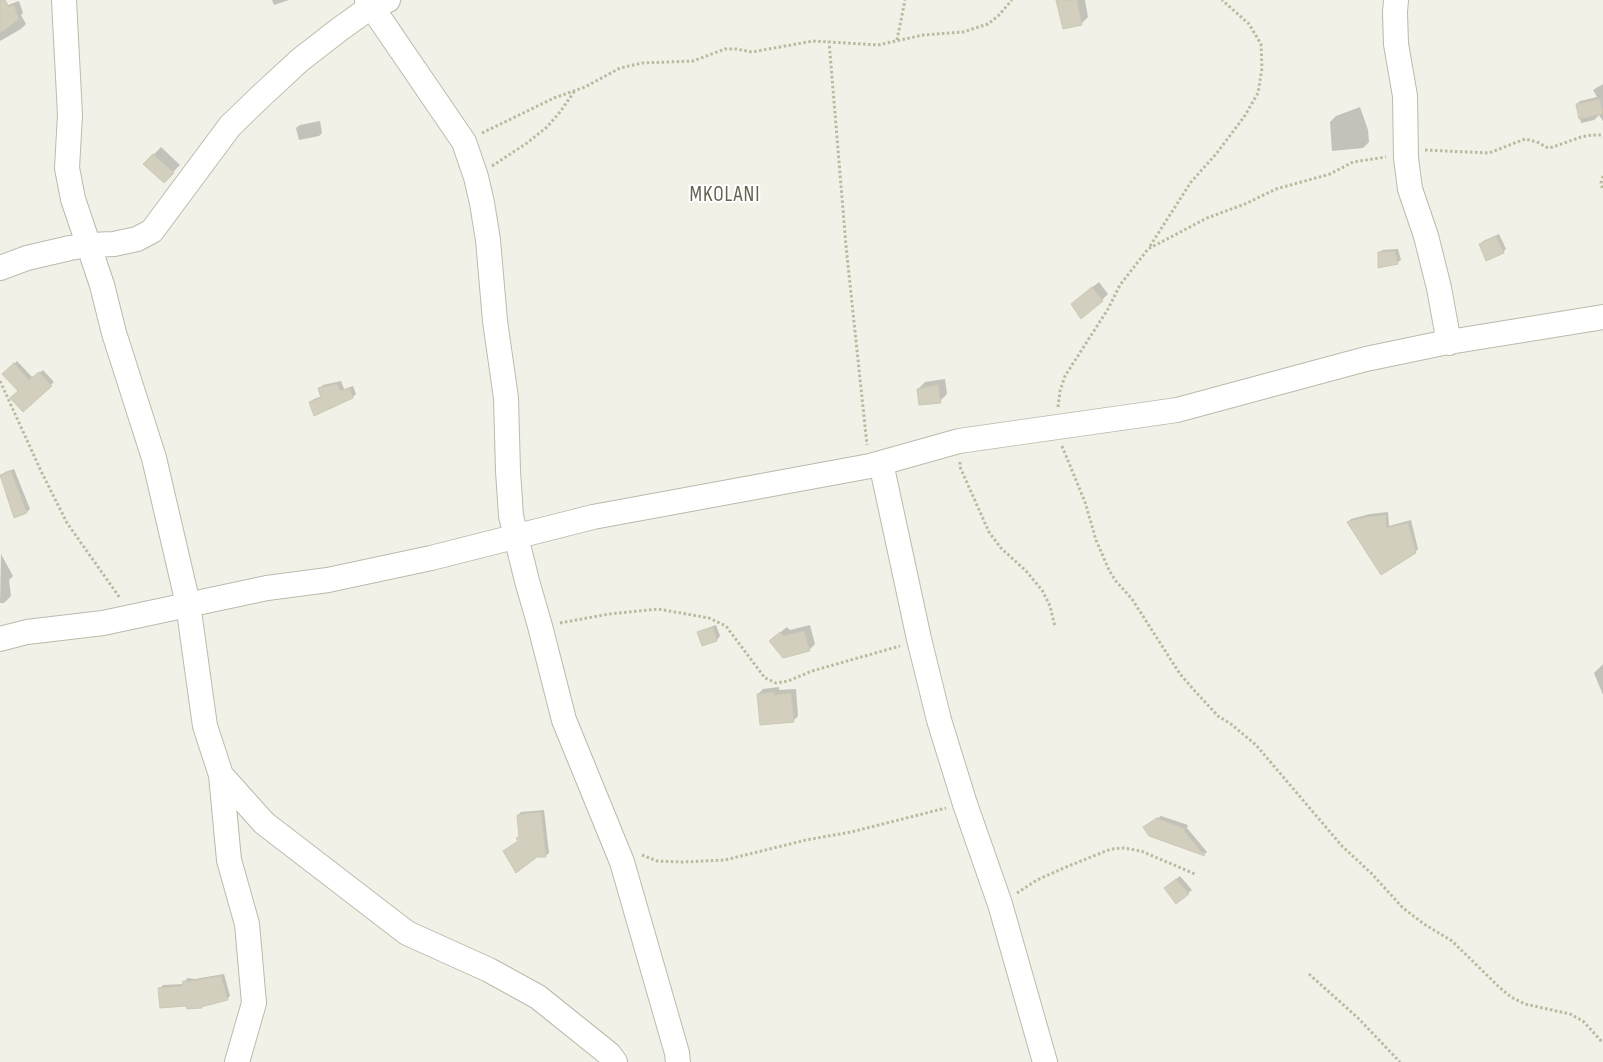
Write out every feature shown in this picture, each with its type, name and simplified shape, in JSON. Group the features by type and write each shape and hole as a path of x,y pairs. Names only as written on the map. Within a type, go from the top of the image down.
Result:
{"street":[{"path":"64,0 70,115 67,168 73,199 89,245 114,333 154,458 188,604 205,726 221,775 229,860 247,924 254,1004 237,1062"},
{"path":"1396,0 1394,12 1396,44 1405,96 1406,154 1410,189 1426,236 1439,288 1449,343"},
{"path":"0,268 27,258 89,245 114,244 137,239 152,231 230,126 300,60 376,2 464,142 476,177 488,240 494,321 506,398 511,516 526,581 540,626 564,720 616,845 677,1053 678,1062"},
{"path":"0,638 27,632 103,623 267,588 328,580 432,558 593,517 876,464 959,441 1177,410 1366,359 1603,317"},
{"path":"876,464 939,720 965,804 1000,904 1045,1062"},
{"path":"221,775 264,822 407,933 489,970 538,997 609,1054 615,1062"}],"path":[{"path":"897,40 905,0"},
{"path":"464,142 554,98 575,92 620,68 642,64 693,60 725,49 752,52 791,44 829,41 878,45 897,40 976,29 988,24 998,16 1012,0"},
{"path":"1222,0 1249,24 1261,44 1262,68 1258,93 1244,117 1216,154 1191,182 1148,248 1120,285 1108,309 1065,376 1058,404 1064,453 1085,502 1096,540 1109,570 1115,580 1132,599 1180,674 1194,690 1218,716 1256,745 1342,846 1372,874 1403,908 1424,924 1452,941 1511,997 1525,1004 1570,1014 1583,1021 1603,1043"},
{"path":"829,41 847,255 866,436 876,464"},
{"path":"476,177 527,143 553,120 575,92"},
{"path":"1148,248 1207,218 1245,204 1276,189 1330,174 1353,162 1406,154 1489,153 1525,139 1548,148 1581,137 1603,135"},
{"path":"1603,176 1601,183 1603,190"},
{"path":"0,380 41,471 68,523 133,617"},
{"path":"959,441 960,467 989,532 1001,548 1026,571 1042,590 1050,606 1055,627"},
{"path":"540,626 609,614 658,609 700,616 726,626 765,678 776,683 788,681 812,671 920,639"},
{"path":"616,845 657,861 725,860 965,804"},
{"path":"1000,904 1037,880 1111,849 1124,848 1141,852 1195,874"},
{"path":"1308,974 1358,1018 1400,1062"}],"building":[{"path":"0,0 5,0 9,7 14,5 19,19 0,33"},
{"path":"1056,0 1077,0 1082,25 1063,29"},
{"path":"1600,99 1603,114 1579,119 1576,104"},
{"path":"153,154 174,173 164,183 143,164"},
{"path":"1496,236 1504,253 1486,261 1479,244"},
{"path":"1395,251 1398,264 1378,268 1378,252"},
{"path":"1092,287 1103,301 1081,319 1071,304"},
{"path":"14,363 29,380 39,372 52,386 23,412 10,398 18,391 2,374"},
{"path":"337,384 341,391 350,388 353,398 314,416 309,402 321,398 318,388"},
{"path":"938,385 941,403 919,405 917,389"},
{"path":"11,471 27,513 14,518 0,475"},
{"path":"1386,515 1386,528 1408,523 1416,553 1381,575 1347,522 1366,517"},
{"path":"713,627 717,641 702,646 697,632"},
{"path":"804,631 810,651 783,658 769,641 780,632 783,636"},
{"path":"774,692 774,695 791,693 794,722 760,725 757,694"},
{"path":"541,812 546,857 537,857 516,873 503,851 518,841 516,838 519,837 517,815"},
{"path":"1157,818 1185,829 1184,831 1205,856 1149,836 1143,827"},
{"path":"1176,879 1189,894 1176,904 1164,888"},
{"path":"221,976 228,1000 202,1008 187,1009 186,1006 160,1008 158,988 182,986 183,981"}],"district":[{"name":"MKOLANI","path":"725,196"}]}
